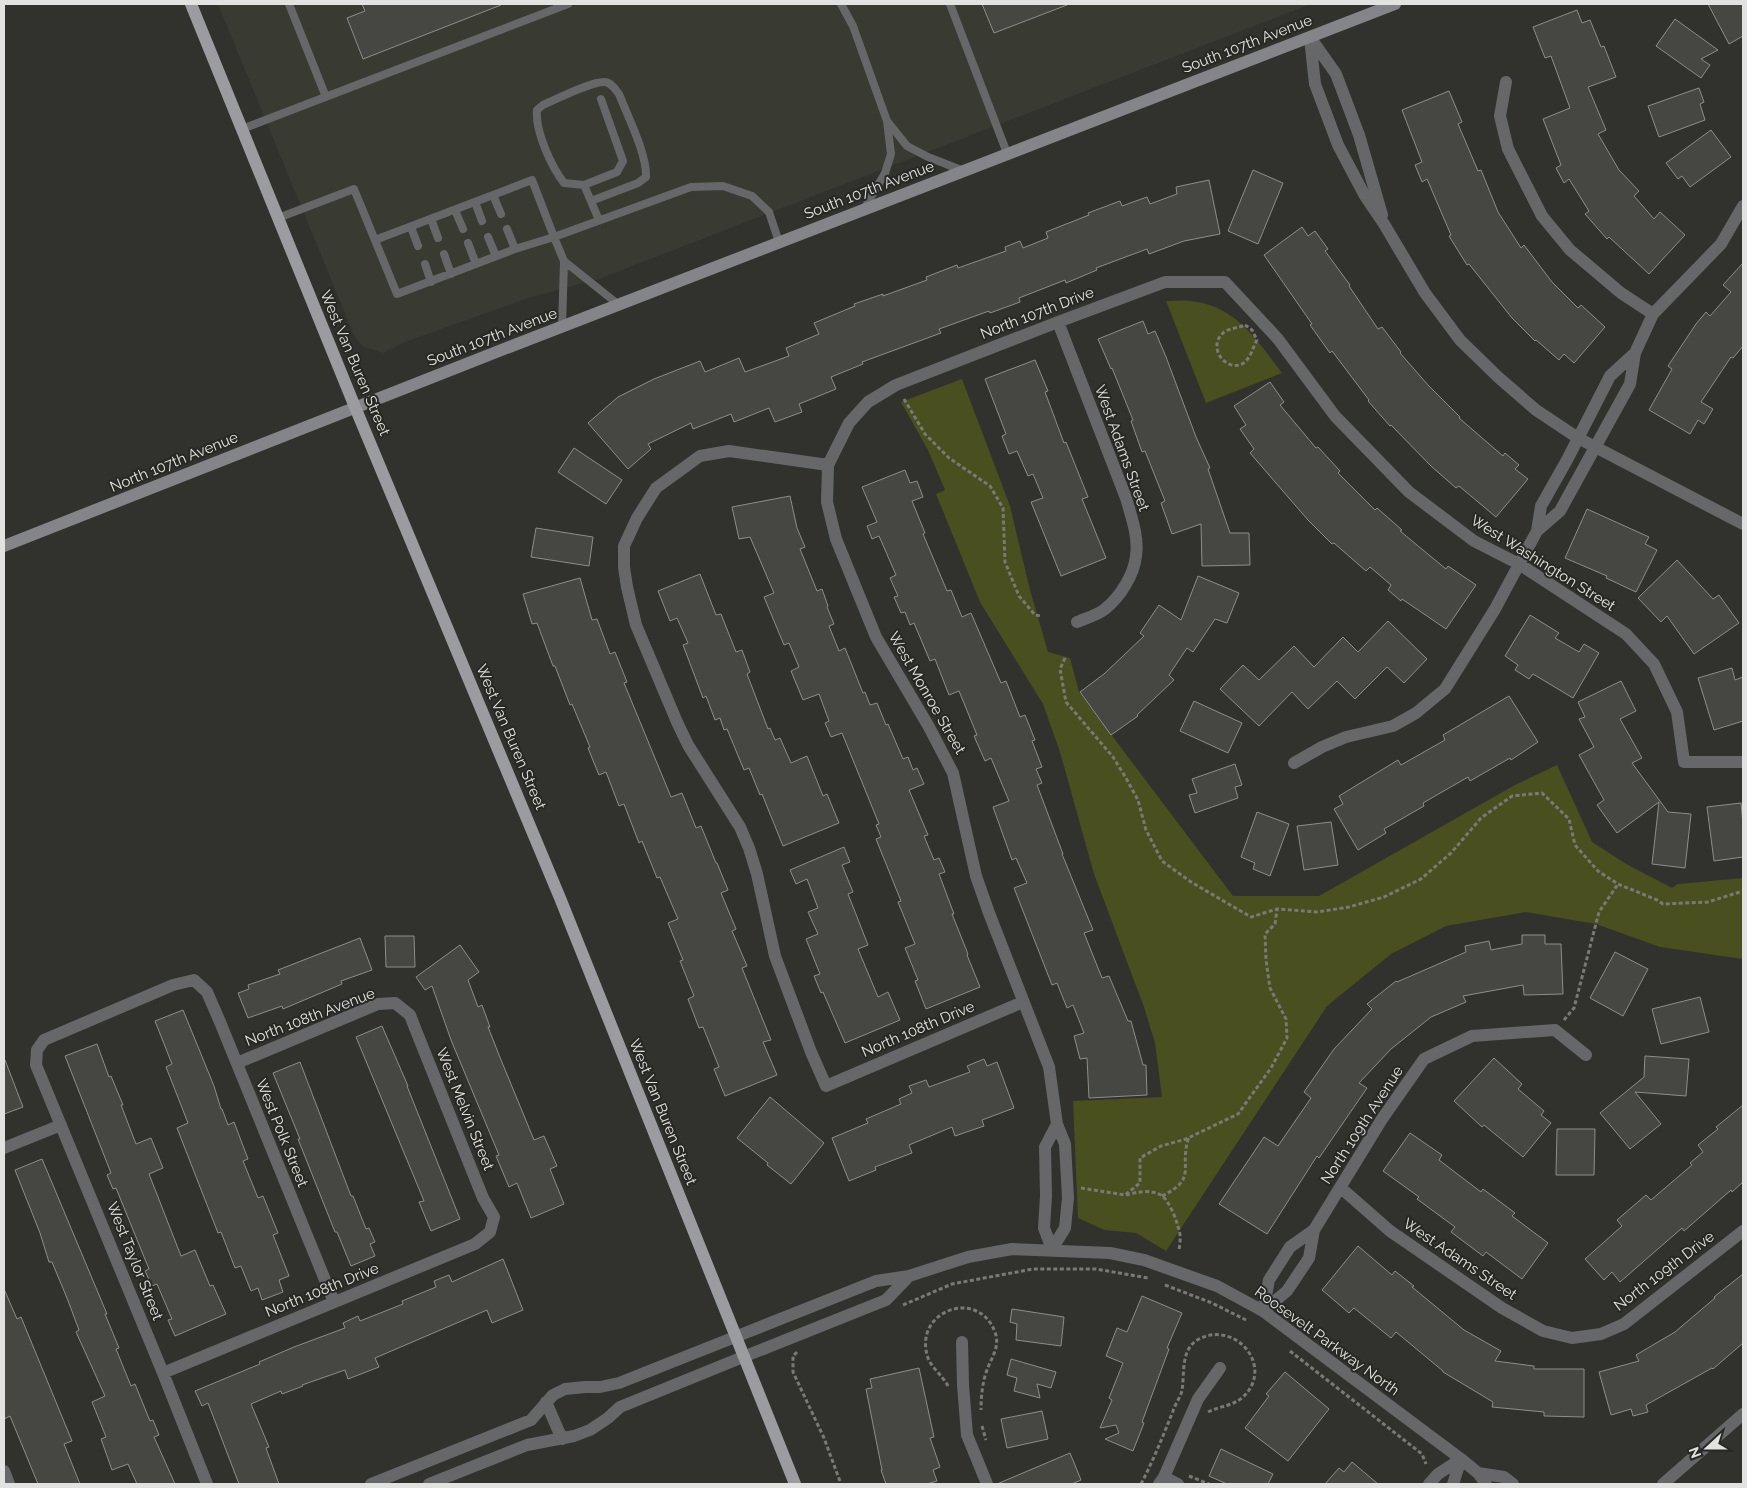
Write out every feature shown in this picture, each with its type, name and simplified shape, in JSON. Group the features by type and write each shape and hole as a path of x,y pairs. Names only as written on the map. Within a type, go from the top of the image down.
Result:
{"main road":[{"name":"West Van Buren Street","path":"192,4 355,408 560,898 795,1484"},
{"name":"South 107th Avenue","path":"355,408 1395,4"},
{"name":"North 107th Avenue","path":"4,546 355,408"}],"street":[{"path":"1310,38 1315,84 1338,145 1366,196 1425,293 1460,340 1536,410 1578,438 1743,524"},
{"path":"1310,38 1336,74 1359,134 1384,224"},
{"path":"1506,82 1500,116 1508,149 1542,216 1570,250 1621,293 1653,314"},
{"path":"1294,763 1322,747 1346,737 1393,726 1416,713 1445,689 1495,609 1538,531 1560,511 1630,384 1635,353 1653,314 1721,244 1743,206"},
{"name":"North 107th Drive","path":"868,402 896,385 1165,282 1225,282"},
{"name":"West Washington Street","path":"1225,282 1278,339 1335,416 1409,492 1474,541 1519,564 1626,634 1654,664 1677,712 1684,762 1743,762"},
{"name":"West Adams Street","path":"1058,322 1126,498 1134,528 1136,555 1130,578 1118,595 1104,610 1077,622"},
{"path":"1538,531 1541,506 1610,376 1635,353"},
{"name":"West Monroe Street","path":"868,402 849,423 828,465 826,502 836,539 876,637 929,727 953,773 976,876 1049,1067 1057,1124 1065,1144 1068,1198 1065,1228 1052,1249"},
{"name":"North 108th Drive","path":"828,465 729,451 700,456 656,488 637,518 624,546 626,587 636,625 688,745 740,827 746,841 757,874 775,956 810,1052 826,1086 1023,1002"},
{"name":"West Polk Street","path":"36,1050 44,1040 173,985 194,980 206,992 237,1063 334,1302"},
{"name":"North 108th Avenue","path":"237,1063 378,1004 395,1003"},
{"name":"West Melvin Street","path":"395,1003 410,1015 416,1028 483,1198 494,1217 490,1232"},
{"path":"1555,1030 1586,1055"},
{"name":"North 109th Avenue","path":"1263,1311 1269,1280 1290,1247 1314,1230 1382,1119 1424,1059 1472,1036 1555,1030"},
{"name":"West Taylor Street","path":"36,1050 36,1065 207,1484"},
{"path":"1052,1249 1044,1228 1046,1196 1045,1147 1057,1124"},
{"path":"4,1148 61,1125"},
{"name":"West Adams Street","path":"1341,1188 1390,1231 1502,1308 1543,1330 1572,1338"},
{"name":"North 109th Avenue","path":"1263,1311 1287,1291 1309,1258 1314,1230"},
{"name":"North 109th Drive","path":"1572,1338 1601,1334 1624,1324 1743,1231"},
{"name":"North 108th Drive","path":"163,1373 475,1244 490,1232"},
{"name":"Roosevelt Parkway North","path":"371,1484 531,1420 553,1395 565,1389 600,1387 619,1383 876,1281 909,1276 977,1255 1012,1249 1052,1249 1110,1253 1144,1260 1217,1286 1263,1311 1461,1459 1478,1473 1486,1484"},
{"name":"Roosevelt Parkway North","path":"429,1484 527,1445 562,1439 590,1430 620,1407 886,1300 909,1276"},
{"path":"962,1342 967,1435 987,1484"},
{"path":"1178,1484 1162,1481 1198,1399 1220,1368"},
{"path":"546,1402 562,1439"},
{"path":"1663,1484 1743,1414"},
{"path":"464,1447 473,1466"},
{"path":"1429,1484 1438,1474 1461,1459"},
{"path":"1453,1484 1461,1459"},
{"path":"4,1471 9,1484"},
{"path":"1478,1473 1504,1477 1513,1484"}],"lane":[{"path":"288,4 326,97"},
{"path":"242,129 568,4"},
{"path":"841,4 853,26 887,120 891,154 884,173 864,209"},
{"path":"950,4 1008,153"},
{"path":"591,201 638,183 646,177 643,156 613,85 605,82 592,85 537,110 536,120 555,172 564,183 584,185 617,172 623,161 602,98"},
{"path":"887,120 907,146 928,157 964,170"},
{"path":"375,240 532,180 564,261 562,327"},
{"path":"584,185 599,220"},
{"path":"278,218 354,189 397,294 515,249 554,237 691,187 723,186 752,196 769,212 779,242"},
{"path":"493,195 501,214"},
{"path":"475,202 482,221"},
{"path":"455,210 463,228"},
{"path":"431,219 438,238"},
{"path":"411,227 418,246"},
{"path":"507,229 515,249"},
{"path":"488,237 496,256"},
{"path":"468,243 476,264"},
{"path":"444,254 450,274"},
{"path":"564,261 619,305"},
{"path":"425,264 431,282"}],"path":[{"path":"1240,327 1226,331 1218,342 1217,352 1224,361 1240,365 1246,361 1257,340"},
{"path":"904,399 925,434 949,458 990,486 1003,508 1005,562 1020,596 1035,615 1042,616"},
{"path":"1065,658 1060,669 1066,702 1113,757 1126,778 1138,800 1146,830 1162,861 1191,882 1251,917 1276,909 1318,912 1349,907 1384,898 1421,879 1451,853 1481,818 1512,796 1542,793 1569,819 1575,845 1598,871 1618,884 1663,904 1708,902 1743,891"},
{"path":"1555,1030 1574,1008 1599,912 1618,884"},
{"path":"1126,1195 1140,1183 1140,1158 1161,1146 1189,1137 1238,1114 1271,1068 1286,1038 1286,1019 1270,988 1266,960 1265,934 1275,924 1276,909"},
{"path":"1162,1196 1174,1190 1185,1177 1186,1159 1184,1150 1189,1137"},
{"path":"1076,1188 1126,1195 1144,1191 1162,1196 1171,1209 1179,1230 1179,1250"},
{"path":"900,1306 952,1284 1033,1269 1096,1269 1148,1278 1212,1303 1252,1323"},
{"path":"800,1348 793,1356 793,1372 824,1438 841,1484"},
{"path":"1289,1351 1422,1454 1426,1462 1426,1468"}],"shaded area":[{"path":"218,4 1311,4 601,278 528,298 405,342 383,353 362,346 354,335"}],"green space":[{"path":"1166,301 1187,301 1206,304 1220,309 1244,326 1282,373 1206,403"},
{"path":"962,379 1010,506 1030,590 1048,652 1070,658 1079,692 1233,896 1319,896 1515,785 1557,765 1592,842 1628,865 1672,888 1678,884 1743,878 1743,959 1660,947 1596,924 1526,912 1446,926 1391,954 1327,1006 1166,1251 1136,1233 1104,1230 1078,1218 1073,1101 1162,1097 1155,1043 1144,1007 1094,874 1060,752 1043,704 980,602 936,494 945,490 928,450 901,402"}],"building":[{"path":"362,4 501,5 363,59 347,18 365,11"},
{"path":"982,4 1067,4 1067,5 994,33"},
{"path":"1708,4 1743,4 1743,36 1729,44"},
{"path":"1577,10 1582,23 1590,20 1601,47 1604,46 1616,77 1588,87 1606,130 1598,134 1619,170 1639,191 1634,196 1654,219 1660,212 1685,235 1649,274 1609,237 1607,239 1585,214 1589,211 1569,179 1564,183 1556,168 1561,165 1543,119 1570,108 1551,56 1545,58 1533,27"},
{"path":"1675,19 1718,50 1701,59 1710,65 1701,78 1656,46"},
{"path":"1699,88 1704,102 1700,104 1705,120 1659,137 1648,106"},
{"path":"1449,91 1462,122 1458,124 1478,171 1481,170 1498,212 1521,248 1524,245 1552,282 1578,308 1581,305 1605,327 1574,363 1564,354 1559,360 1535,341 1512,318 1469,264 1467,265 1449,236 1451,235 1427,179 1422,182 1415,165 1422,162 1402,110"},
{"path":"1711,130 1731,157 1690,187 1682,176 1678,179 1666,163"},
{"path":"1253,170 1283,183 1258,244 1228,231"},
{"path":"1209,180 1220,234 1184,241 1149,254 1147,249 1096,268 1097,270 1066,283 1065,280 1019,298 1020,302 939,329 941,333 862,362 863,364 831,377 836,389 799,404 802,412 775,422 769,408 734,422 731,414 693,429 691,423 648,444 651,449 628,469 588,423 618,397 654,379 700,361 705,372 739,358 745,372 789,356 786,348 819,334 814,323 855,306 854,304 927,280 926,277 957,265 958,268 1006,251 1005,247 1020,241 1023,248 1048,238 1046,232 1120,201 1122,206 1147,197 1150,204 1177,194 1176,187"},
{"path":"1302,227 1308,236 1315,231 1328,249 1325,251 1350,285 1378,329 1382,327 1400,353 1428,385 1459,418 1503,456 1505,453 1519,465 1515,469 1528,479 1496,517 1459,486 1456,488 1390,426 1368,401 1332,351 1330,353 1310,325 1312,324 1264,255"},
{"path":"1743,263 1743,346 1733,358 1731,357 1701,402 1713,409 1704,424 1698,420 1690,434 1649,410 1672,369 1668,366 1706,312 1710,316 1731,292 1723,285"},
{"path":"1143,321 1148,334 1155,331 1166,357 1196,437 1210,468 1208,469 1230,533 1249,533 1250,565 1202,566 1201,524 1172,534 1161,503 1165,501 1145,451 1142,452 1131,421 1133,420 1098,339"},
{"path":"1035,360 1048,391 1045,392 1064,443 1066,442 1088,497 1082,499 1106,558 1061,576 1031,502 1043,498 1033,474 1028,476 1017,451 1009,454 1002,436 1006,434 985,379"},
{"path":"1270,382 1284,402 1280,405 1316,448 1318,447 1340,471 1338,473 1375,510 1377,508 1402,530 1400,531 1446,569 1448,566 1476,585 1446,629 1402,599 1401,601 1388,590 1391,585 1370,567 1366,571 1334,543 1332,544 1308,520 1250,453 1254,449 1240,429 1246,425 1234,406"},
{"path":"574,448 622,480 606,504 558,472"},
{"path":"905,470 910,483 917,481 923,497 912,501 925,533 923,534 947,591 951,590 962,617 971,613 1001,683 1006,681 1020,717 1025,715 1035,740 1032,741 1042,767 1036,769 1042,783 1037,785 1062,854 1093,930 1084,933 1102,978 1109,976 1128,1021 1131,1021 1143,1065 1146,1065 1147,1095 1089,1098 1087,1058 1080,1059 1074,1036 1084,1033 1073,1005 1067,1008 1057,983 1052,985 1014,888 1027,883 1016,858 1012,860 993,807 1009,801 991,758 985,761 974,736 977,735 959,691 949,695 935,659 930,661 914,623 910,625 905,612 901,613 894,597 898,596 890,578 896,575 879,536 872,539 867,526 877,522 862,487"},
{"path":"790,496 797,528 805,547 800,549 817,591 822,589 834,624 829,626 839,651 845,648 863,693 865,692 870,705 877,703 903,759 908,757 913,770 917,768 924,784 909,790 928,835 924,836 934,860 939,858 945,872 939,874 980,987 926,1009 915,981 918,980 905,948 915,944 898,902 901,901 876,839 881,837 876,825 879,824 842,733 831,737 825,723 829,721 819,694 803,700 791,671 799,667 789,643 784,645 764,597 774,593 750,537 739,539 732,507"},
{"path":"1587,509 1649,537 1645,544 1657,550 1636,592 1606,578 1607,576 1565,558"},
{"path":"536,528 593,537 589,566 531,557"},
{"path":"1677,560 1713,599 1719,595 1739,623 1694,654 1667,616 1661,622 1638,598"},
{"path":"700,574 716,615 721,614 736,652 742,650 750,672 747,674 768,729 770,728 775,740 780,738 791,763 807,756 823,796 827,794 839,823 783,846 762,794 760,795 749,768 744,770 727,729 724,730 720,718 715,720 706,696 703,698 683,645 688,643 677,618 670,621 658,591"},
{"path":"1198,576 1239,593 1227,623 1215,619 1193,652 1187,648 1169,675 1174,680 1138,716 1111,735 1080,692 1104,674 1144,636 1140,633 1159,605 1181,620"},
{"path":"580,578 592,620 597,619 610,654 615,652 627,682 624,683 671,797 682,793 696,828 701,826 717,863 728,890 721,893 736,929 732,931 747,966 742,968 771,1040 763,1042 777,1075 725,1096 714,1069 719,1067 703,1027 699,1028 688,999 694,996 680,961 683,960 668,923 678,919 660,877 657,878 642,841 639,843 624,804 619,806 606,772 599,775 588,748 590,747 572,704 570,705 555,666 553,666 537,623 532,624 523,594"},
{"path":"1530,615 1559,633 1555,638 1579,652 1584,644 1599,653 1573,698 1533,674 1529,679 1515,670 1518,665 1505,656"},
{"path":"1388,621 1427,659 1404,683 1387,667 1355,699 1337,681 1308,709 1292,692 1259,726 1220,689 1243,665 1259,680 1294,646 1314,667 1343,637 1358,652"},
{"path":"1732,668 1735,680 1743,677 1743,721 1714,730 1698,678"},
{"path":"1621,681 1636,711 1620,719 1642,758 1632,763 1668,812 1691,814 1685,868 1652,864 1659,802 1617,833 1597,805 1604,800 1579,755 1594,747 1579,719 1585,717 1578,702"},
{"path":"1509,696 1538,742 1511,760 1510,758 1470,781 1468,777 1423,803 1424,806 1384,829 1386,833 1358,850 1334,809 1343,804 1339,796 1398,760 1401,765 1445,740 1443,735"},
{"path":"1194,701 1242,723 1228,753 1180,731"},
{"path":"1235,764 1242,785 1235,787 1238,798 1195,813 1189,795 1197,793 1192,779"},
{"path":"1741,803 1743,857 1714,861 1707,807"},
{"path":"1257,812 1289,824 1270,876 1253,869 1255,863 1241,857"},
{"path":"1331,822 1338,865 1304,870 1297,826"},
{"path":"844,847 850,862 842,865 853,892 848,894 868,945 858,949 878,997 888,992 900,1020 845,1043 814,976 820,974 806,939 818,934 808,912 818,908 807,879 796,884 790,870"},
{"path":"1522,935 1545,935 1545,944 1561,944 1563,994 1524,995 1523,985 1463,996 1466,1002 1431,1017 1391,1049 1359,1083 1367,1088 1319,1158 1317,1156 1267,1234 1219,1204 1264,1137 1278,1146 1311,1098 1304,1092 1334,1049 1372,1009 1367,1004 1396,981 1466,952 1465,946 1489,941 1491,950 1522,944"},
{"path":"385,936 414,936 415,967 386,967"},
{"path":"360,938 372,970 341,981 342,984 283,1009 282,1006 248,1018 238,993 249,989 248,985 280,974 278,970"},
{"path":"460,945 479,972 468,980 478,1007 482,1005 490,1027 488,1027 534,1140 544,1136 557,1166 550,1169 564,1204 531,1218 517,1183 509,1187 496,1156 499,1155 451,1040 432,986 425,990 416,977"},
{"path":"1615,952 1648,969 1623,1016 1590,998"},
{"path":"1700,997 1709,1032 1661,1044 1652,1009"},
{"path":"183,1010 228,1125 234,1122 248,1159 243,1161 258,1198 263,1196 278,1233 273,1235 289,1276 279,1280 283,1292 262,1300 258,1288 251,1291 241,1266 235,1268 221,1232 218,1233 177,1128 188,1123 166,1067 172,1064 155,1021"},
{"path":"382,1026 408,1086 460,1219 431,1231 419,1202 424,1201 356,1037"},
{"path":"97,1044 109,1077 111,1076 123,1105 121,1105 136,1144 151,1138 163,1168 149,1174 181,1256 195,1250 210,1286 213,1285 226,1314 175,1336 168,1320 172,1319 157,1284 152,1286 145,1271 149,1269 116,1188 113,1189 107,1175 111,1173 65,1056"},
{"path":"1645,1056 1689,1059 1686,1096 1635,1092 1661,1124 1630,1149 1600,1113 1644,1077"},
{"path":"1494,1058 1522,1084 1518,1089 1544,1111 1541,1115 1551,1123 1523,1157 1484,1125 1482,1127 1454,1101"},
{"path":"984,1059 987,1066 997,1062 1014,1108 982,1120 984,1126 955,1136 952,1127 909,1145 912,1153 875,1167 876,1170 849,1181 832,1138 868,1123 866,1119 901,1104 899,1099 912,1093 909,1086 926,1080 929,1087 970,1072 967,1066"},
{"path":"4,1060 23,1107 4,1114"},
{"path":"300,1062 351,1196 353,1196 366,1229 369,1228 375,1242 370,1244 375,1256 351,1266 337,1232 335,1232 273,1073"},
{"path":"770,1097 824,1143 791,1184 737,1138"},
{"path":"1743,1105 1743,1182 1732,1192 1731,1190 1684,1231 1682,1228 1620,1282 1612,1272 1604,1280 1585,1259 1622,1226 1617,1220 1646,1195 1651,1200 1692,1165 1690,1163 1703,1152 1698,1145"},
{"path":"1557,1129 1595,1129 1594,1175 1556,1175"},
{"path":"1410,1133 1442,1155 1439,1160 1481,1192 1483,1189 1515,1213 1512,1216 1548,1243 1522,1279 1486,1252 1483,1256 1451,1232 1455,1227 1417,1199 1419,1197 1383,1171"},
{"path":"42,1159 107,1314 105,1314 119,1348 116,1349 131,1386 135,1384 150,1421 153,1420 159,1435 154,1437 175,1484 137,1484 128,1464 112,1470 101,1439 106,1437 92,1402 105,1396 76,1332 79,1330 67,1298 52,1262 49,1262 40,1233 15,1170"},
{"path":"1358,1246 1392,1275 1395,1271 1414,1286 1412,1287 1464,1330 1501,1351 1495,1361 1534,1366 1534,1369 1584,1369 1584,1417 1544,1416 1544,1412 1492,1407 1493,1402 1443,1372 1396,1332 1391,1338 1354,1308 1349,1313 1322,1290"},
{"path":"503,1259 523,1310 492,1323 487,1310 375,1358 379,1367 348,1379 345,1370 282,1394 281,1391 251,1404 269,1447 266,1448 279,1484 239,1484 208,1403 202,1406 195,1391 260,1364 259,1362 294,1347 345,1328 343,1323 358,1316 360,1321 403,1304 402,1301 436,1287 434,1281 449,1275 452,1282"},
{"path":"1743,1274 1743,1343 1713,1369 1646,1405 1648,1412 1633,1416 1631,1409 1611,1415 1599,1372 1639,1361 1636,1355 1675,1332"},
{"path":"4,1289 17,1319 21,1317 72,1441 64,1444 80,1484 38,1484 10,1416 4,1419"},
{"path":"1142,1296 1182,1313 1167,1348 1169,1349 1133,1451 1105,1439 1119,1433 1116,1425 1100,1428 1112,1400 1109,1398 1123,1363 1106,1356 1117,1328 1127,1332"},
{"path":"1012,1309 1064,1317 1061,1346 1016,1340 1017,1324 1010,1322"},
{"path":"1011,1359 1056,1372 1051,1388 1037,1384 1040,1398 1014,1391 1017,1378 1007,1375"},
{"path":"919,1368 934,1437 930,1438 940,1467 933,1470 937,1481 927,1484 886,1484 881,1470 866,1389 872,1388 870,1379"},
{"path":"1285,1372 1329,1409 1288,1461 1245,1428 1269,1396 1266,1394"},
{"path":"1042,1411 1048,1439 1007,1448 1001,1419"},
{"path":"1221,1449 1273,1474 1268,1484 1227,1484 1209,1476"},
{"path":"1070,1453 1081,1480 1072,1484 997,1484"},
{"path":"1352,1462 1378,1484 1325,1484 1339,1468 1344,1472"}]}
